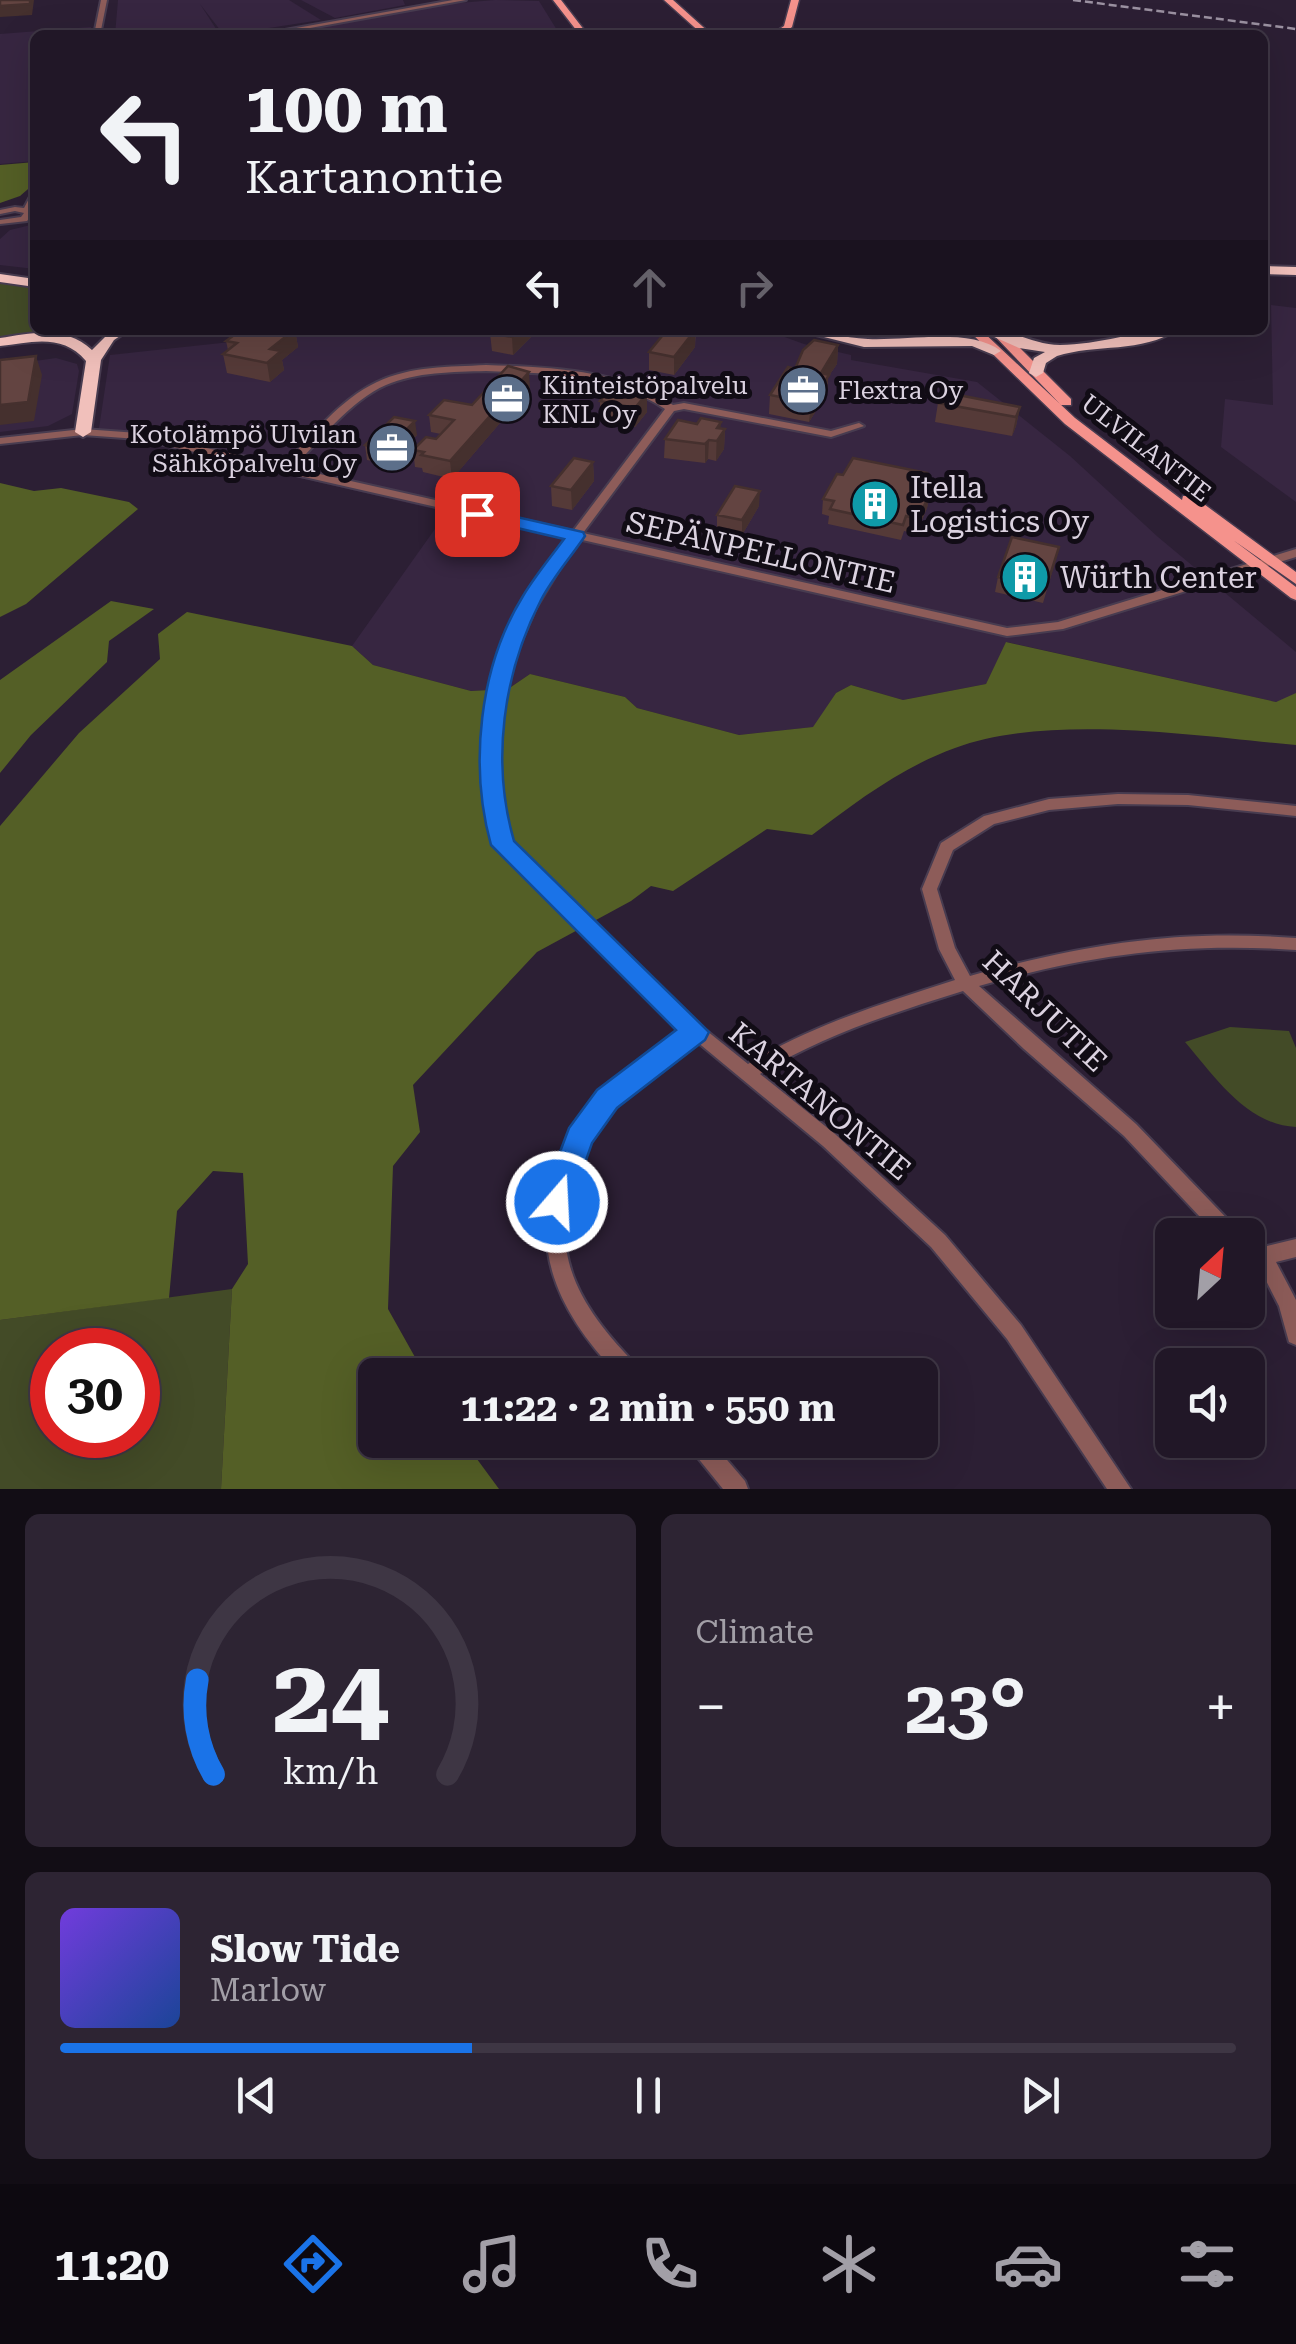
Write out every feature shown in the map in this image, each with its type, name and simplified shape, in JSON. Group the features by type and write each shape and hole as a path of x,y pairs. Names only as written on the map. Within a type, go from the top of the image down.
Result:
{"highway":[{"path":"1268,270 1296,271"},
{"path":"0,278 30,282"},
{"path":"0,342 49,335"},
{"path":"63,335 79,342 92,359"},
{"path":"83,432 92,359 103,339 111,335"},
{"path":"826,335 864,343 974,342 994,351"},
{"path":"924,341 943,335"},
{"path":"1002,335 1024,345 1066,350"},
{"path":"1036,372 1036,365 1044,356 1134,342 1154,335"}],"main road":[{"path":"557,0 581,30"},
{"path":"668,0 697,30"},
{"path":"782,30 788,26 795,0"},
{"name":"ULVILANTIE","path":"979,335 1070,421 1296,595"},
{"name":"ULVILANTIE","path":"999,335 1099,430 1296,579"}],"street":[{"path":"98,30 104,0"},
{"path":"289,30 464,0"},
{"path":"5,211 30,198"},
{"path":"5,211 30,215"},
{"path":"6,223 30,216"},
{"path":"285,470 376,386 402,377 514,366 646,390 671,408 684,406 831,434 859,426"},
{"name":"KARTANONTIE","path":"671,408 531,599 500,679 490,739 494,811 503,845 696,1032 829,1140 938,1241 1014,1332 1120,1489"},
{"name":"SEPÄNPELLONTIE","path":"0,441 120,432 1007,632 1059,626 1296,553"},
{"name":"HARJUTIE","path":"1214,1218 1131,1132 966,983 933,922 927,894 930,872 956,834 988,818 1077,802 1136,799 1296,810"},
{"path":"746,1074 788,1047 832,1027 1067,954 1200,941 1296,944"},
{"path":"614,1358 576,1304 555,1262 551,1224 562,1179 580,1137 607,1099 696,1032"},
{"path":"1265,1253 1296,1248"},
{"path":"1265,1269 1288,1304 1296,1335"},
{"path":"711,1458 737,1489"}],"shaded area":[{"path":"118,0 289,0 321,20 256,30 220,30 200,4 217,30 115,30"},
{"path":"301,0 403,0 405,5 335,18"},
{"path":"539,1 557,30 298,30 435,5"},
{"path":"30,32 30,161 0,164 0,34"},
{"path":"30,225 30,268 0,265 0,239 10,230"},
{"path":"1271,305 1296,308 1296,502 1221,447 1225,399 1273,405"},
{"path":"296,335 779,335 851,355 851,360 977,382 1070,456 1158,537 1296,652 1296,696 1276,702 1007,642 986,684 903,700 851,685 836,693 814,727 739,735 637,708 625,697 530,674 508,689 471,691 373,665 352,646 447,512 115,435 98,435 110,355"},
{"path":"56,358 77,364 79,371 72,414 48,426 0,432 0,366"}],"green space":[{"path":"30,162 30,187 20,196 0,203 0,165"},
{"path":"0,280 30,284 30,333 0,337"},
{"path":"0,483 34,491 61,488 129,502 138,509 26,604 0,617"},
{"path":"111,601 154,609 109,641 107,662 31,735 0,773 0,680"},
{"path":"187,612 352,646 373,665 471,691 508,689 530,674 625,697 637,708 739,735 813,727 836,693 851,685 903,700 986,684 1006,642 1276,702 1296,693 1296,745 1124,730 1078,729 993,737 916,765 812,835 767,829 673,891 651,886 537,952 413,1085 420,1132 393,1166 388,1309 415,1358 358,1358 358,1458 476,1458 499,1489 221,1489 232,1289 248,1264 243,1173 213,1171 177,1211 169,1298 0,1320 0,826 79,733 160,659 158,634"},
{"path":"1230,1027 1289,1031 1296,1048 1296,1127 1262,1118 1247,1108 1220,1084 1185,1042"},
{"path":"232,1289 221,1489 0,1489 0,1320"}],"building":[{"path":"0,0 30,0 30,4 0,6"},
{"path":"234,335 288,335 270,349 281,351 267,363 223,354 237,343 226,341"},
{"path":"663,335 691,335 674,357 649,352"},
{"path":"814,340 838,345 821,373 829,375 811,403 770,395 788,367 795,369 803,350"},
{"path":"36,356 28,402 0,405 0,360"},
{"path":"508,366 529,372 450,461 413,450 426,437 436,439 454,420 429,415 444,400 472,405"},
{"path":"612,387 647,393 635,408 600,401"},
{"path":"943,392 1020,407 1016,417 938,403"},
{"path":"394,417 415,421 386,450 365,445"},
{"path":"701,418 721,422 717,428 725,429 717,441 705,444 665,439 678,420 697,424"},
{"path":"574,458 593,462 571,490 551,486"},
{"name":"Itella Logistics Oy","path":"853,458 927,473 924,492 930,493 918,519 906,516 903,525 830,509 834,501 823,499 837,474 843,475"},
{"path":"735,486 760,491 742,520 717,515"},
{"name":"Würth Center","path":"1012,537 1059,547 1046,588 998,577"}],"railway":[{"path":"1073,0 1296,29"}],"place":[{"name":"Flextra Oy","path":"803,390"},
{"name":"Kiinteistöpalvelu KNL Oy","path":"507,399"},
{"name":"Kotolämpö Ulvilan Sähköpalvelu Oy","path":"392,448"},
{"name":"Itella Logistics Oy","path":"875,504"},
{"name":"Würth Center","path":"1025,577"}],"route":[{"path":"477,514 576,536 531,599 500,679 490,739 494,811 503,845 696,1032 607,1099 580,1137 557,1202"}]}
